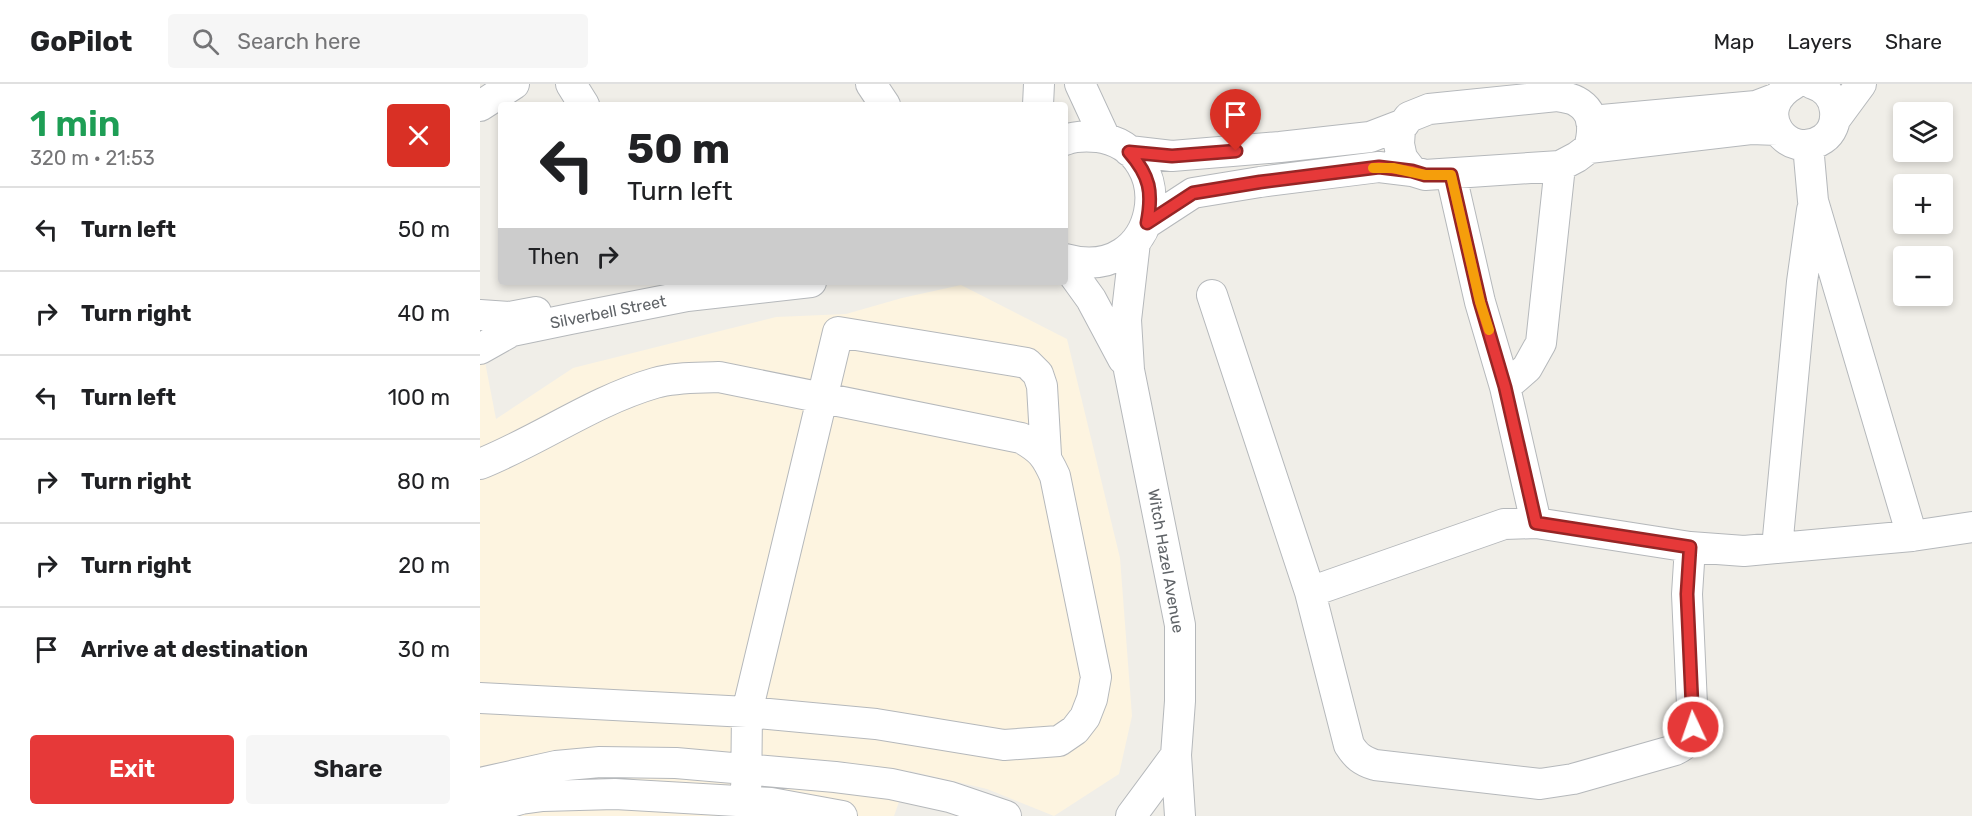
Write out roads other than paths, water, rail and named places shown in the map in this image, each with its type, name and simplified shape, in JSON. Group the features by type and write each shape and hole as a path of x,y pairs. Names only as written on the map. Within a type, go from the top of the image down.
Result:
{"street":[{"path":"480,106 514,84"},
{"path":"571,84 582,102"},
{"path":"871,84 883,102"},
{"path":"1038,102 1039,84"},
{"path":"1080,84 1117,145"},
{"path":"1814,84 1825,90 1831,97 1836,118"},
{"path":"1786,91 1774,109 1774,120 1778,130 1787,140 1808,145 1827,136 1836,118 1861,84"},
{"path":"1068,261 1101,262 1119,255 1141,233 1193,193 1379,167 1425,175 1451,175 1560,166 1577,158 1590,134 1588,112 1576,100 1556,90 1430,97 1408,117 1400,129 1399,144 1402,158 1412,171"},
{"path":"1590,134 1756,106 1786,91"},
{"path":"1068,139 1087,136 1117,145 1172,156 1370,138 1404,124"},
{"path":"1590,134 1778,130"},
{"name":"Witch Hazel Avenue","path":"1117,145 1142,166 1149,185 1151,204 1141,233 1126,320 1129,370 1180,625 1180,701 1176,755 1180,816"},
{"path":"1808,145 1813,201 1912,536"},
{"path":"1257,149 1260,182"},
{"path":"1505,387 1527,368 1541,343 1560,166"},
{"path":"1451,175 1480,302 1505,387 1536,523"},
{"path":"1777,548 1802,282 1813,201"},
{"name":"Witch Hazel Avenue","path":"1068,266 1104,321 1129,370"},
{"name":"Silverbell Street","path":"480,315 509,317 524,315 658,285"},
{"name":"Silverbell Street","path":"480,349 512,331 687,297 786,285"},
{"path":"1212,295 1310,592 1349,745 1356,756 1365,762 1540,784 1554,783 1684,746 1691,737 1693,727 1687,594 1690,547"},
{"path":"480,698 747,712 876,724 1004,745 1059,741 1075,730 1085,717 1092,699 1096,678 1055,476 1046,455 1042,386 1038,374 1027,363 838,332 820,398 747,712 746,802"},
{"path":"480,464 513,451 611,398 657,382 719,377 1001,432 1034,444 1046,455"},
{"path":"1310,592 1504,524 1536,523 1690,547 1744,551 1912,536 1972,527"},
{"path":"1131,816 1176,755"},
{"path":"480,783 556,766 600,762 676,763 891,784 940,806 1006,816"},
{"path":"480,811 521,799 579,793 678,796 771,803 837,815 835,777"}]}
